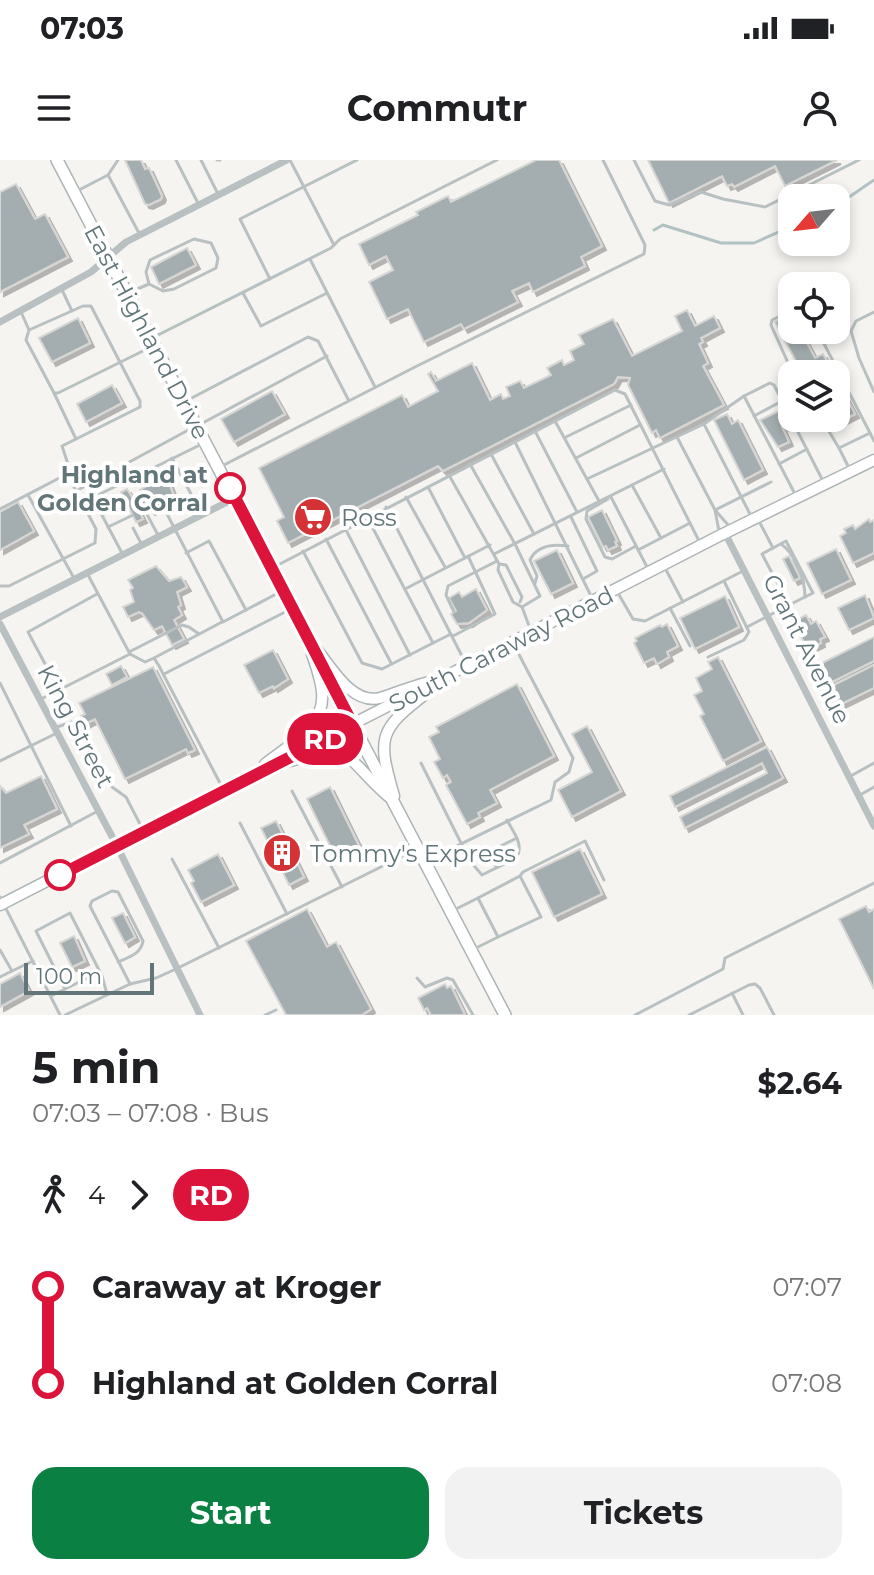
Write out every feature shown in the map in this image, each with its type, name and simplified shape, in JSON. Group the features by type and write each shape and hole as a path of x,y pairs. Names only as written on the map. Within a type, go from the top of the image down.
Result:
{"main road":[{"name":"East Highland Drive","path":"57,160 505,1015"},
{"name":"South Caraway Road","path":"1,902 145,832 701,545 874,460"},
{"path":"308,639 351,690 365,698 380,698 449,677"},
{"path":"247,777 306,731 320,711 322,690 308,639"},
{"path":"393,803 383,754 387,731 402,713 449,677"},
{"path":"247,777 273,766 334,752 360,765 393,803"}],"street":[{"path":"0,322 91,272 140,235 288,160"},
{"path":"0,617 235,498"},
{"name":"Grant Avenue","path":"726,533 874,826"},
{"name":"King Street","path":"0,624 117,846 200,1015"}],"lane":[{"path":"74,193 108,175 118,160"},
{"path":"176,160 199,205"},
{"path":"201,160 218,195"},
{"path":"288,160 334,245"},
{"path":"270,279 240,219 357,160"},
{"path":"54,393 119,363 310,259 340,239 497,160"},
{"path":"219,468 644,254 645,245 603,160"},
{"path":"634,160 655,201 669,205 701,192 765,207 859,160"},
{"path":"108,175 140,235"},
{"path":"194,239 211,243 218,258 216,268 174,289 163,291 149,284 146,272 150,260 194,239"},
{"path":"310,259 375,387"},
{"path":"127,294 149,284"},
{"path":"62,290 72,311"},
{"path":"243,293 261,326 327,293"},
{"path":"0,586 9,586 95,543 96,529 67,474 68,464 62,446 140,407 140,401 91,306 83,306 29,330"},
{"path":"21,312 29,330 26,340 76,439"},
{"path":"874,312 856,321 851,331 874,392"},
{"path":"778,317 772,320 771,325 778,341"},
{"path":"184,402 308,337 318,341 349,400"},
{"path":"824,344 874,441"},
{"path":"76,491 327,356"},
{"path":"587,479 704,424 744,396 770,383 778,393"},
{"path":"272,568 615,390 625,394 701,545"},
{"path":"744,396 797,498"},
{"path":"754,416 778,403"},
{"path":"565,438 631,405"},
{"path":"555,421 599,501"},
{"path":"576,458 641,424"},
{"path":"704,424 741,497 773,548"},
{"path":"535,431 577,512"},
{"path":"798,432 824,484"},
{"path":"829,432 850,472"},
{"path":"839,448 870,433"},
{"path":"677,437 726,533"},
{"path":"123,555 94,500 100,494 205,442"},
{"path":"515,442 594,601"},
{"path":"779,464 807,449"},
{"path":"491,454 534,534"},
{"path":"172,458 202,515"},
{"path":"449,475 490,545 513,602 520,605 540,596 470,464"},
{"path":"664,469 587,511 586,519 605,557 612,559 690,523"},
{"path":"0,509 67,474"},
{"path":"715,510 771,482"},
{"path":"632,485 661,538"},
{"path":"303,551 362,663 382,669 465,630 495,614 427,486"},
{"path":"28,495 75,580"},
{"path":"133,499 138,496 159,537"},
{"path":"494,554 611,496"},
{"path":"611,496 649,572"},
{"path":"406,497 445,568"},
{"path":"102,515 126,502"},
{"path":"139,511 142,504"},
{"path":"386,507 468,667"},
{"path":"165,510 223,622"},
{"path":"715,510 726,533"},
{"path":"108,527 133,515"},
{"path":"570,516 597,571 583,579"},
{"path":"367,517 433,643"},
{"path":"133,528 142,545"},
{"path":"345,529 410,655"},
{"path":"326,539 392,664"},
{"path":"186,553 209,541 246,610"},
{"path":"747,627 813,593 786,541 762,554 789,605"},
{"path":"535,583 537,576 530,560 533,554 556,544 568,546"},
{"path":"781,544 787,548 805,583 805,597"},
{"path":"405,589 490,545"},
{"path":"454,612 445,589 498,562 506,565 522,597 520,605 532,633"},
{"path":"664,565 683,602"},
{"path":"616,590 630,616 636,621 645,621 744,571"},
{"path":"87,573 130,653 145,662 283,590"},
{"path":"708,657 744,640 749,632 724,581"},
{"path":"59,690 28,632 98,594"},
{"path":"164,674 292,608"},
{"path":"670,608 690,646"},
{"path":"460,622 465,630"},
{"path":"40,699 182,625 199,634"},
{"path":"426,861 551,800 555,782 569,772 573,758 513,643"},
{"path":"154,658 223,790"},
{"path":"0,683 71,826"},
{"path":"0,761 72,722 87,737 112,787 126,797 145,832"},
{"path":"421,763 470,861 482,875 520,853 520,845 507,820"},
{"path":"849,777 874,763"},
{"path":"858,795 874,787"},
{"path":"292,791 342,887"},
{"path":"0,863 98,811"},
{"path":"240,823 287,914"},
{"path":"470,861 517,838"},
{"path":"451,912 585,841 604,880"},
{"path":"1,902 63,1015 130,984 176,969 418,849"},
{"path":"172,859 219,948"},
{"path":"471,950 541,917 520,876"},
{"path":"635,1015 723,969 725,958 874,883"},
{"path":"118,962 136,953 143,941 118,892 112,891 92,901 90,906 118,962 130,984"},
{"path":"478,898 498,937"},
{"path":"65,989 36,931 70,913 100,972 107,994"},
{"path":"0,950 12,971"},
{"path":"0,977 33,961"},
{"path":"51,996 100,972"},
{"path":"417,978 425,987 447,978 453,980 473,1015"},
{"path":"689,1015 755,984 774,1015"},
{"path":"732,993 743,1015"},
{"path":"265,1015 276,1010"}],"building":[{"path":"125,160 141,160 145,169 149,168 161,199 145,204"},
{"path":"536,160 559,160 602,246 581,257 585,266 533,292 529,283 512,291 518,302 464,329 461,324 424,342 408,309 387,319 369,282 393,270 386,256 369,265 359,244 418,215 416,212 448,196 451,202"},
{"path":"648,160 837,160 789,184 784,184 775,166 734,187 732,184 727,186 722,176 669,203"},
{"path":"16,184 35,219 45,214 68,257 0,292 0,192"},
{"path":"187,248 196,265 159,284 151,267"},
{"path":"687,310 695,326 714,316 720,328 701,338 703,342 699,344 708,363 703,366 724,405 660,438 656,430 652,433 628,385 630,378 618,377 614,384 443,471 438,466 288,543 277,521 284,517 259,468 402,395 408,407 438,391 428,374 431,372 436,381 472,363 490,400 501,394 503,399 510,396 506,387 520,381 524,388 551,375 547,368 562,360 564,365 574,360 570,351 584,344 579,335 613,319 632,356 682,331 675,316"},
{"path":"78,318 90,343 52,362 39,338"},
{"path":"787,344 808,344 815,358 823,354 826,360 795,360"},
{"path":"112,385 122,403 86,422 77,404"},
{"path":"272,391 285,414 234,442 221,419"},
{"path":"778,411 778,432 784,432 789,442 778,447 760,420"},
{"path":"727,414 732,424 738,420 763,470 744,480 714,420"},
{"path":"163,477 175,499 151,511 146,503 137,507 143,519 136,522 121,492 127,489 135,502 144,498 140,490"},
{"path":"18,502 34,531 0,550 0,512"},
{"path":"602,510 617,541 617,546 608,550 606,546 603,547 588,517"},
{"path":"869,519 870,522 874,520 874,553 853,563 840,536 846,533 844,529 853,525 855,529"},
{"path":"836,549 851,580 822,594 807,563"},
{"path":"557,550 573,583 551,594 534,561"},
{"path":"789,556 800,578 794,581 783,559"},
{"path":"156,566 169,581 181,577 187,587 177,592 182,615 174,620 184,639 172,645 162,626 154,630 142,613 128,617 123,607 134,602 130,590 133,588 128,580"},
{"path":"476,589 487,610 469,623 457,624 451,614 456,611 449,598 459,592 462,597"},
{"path":"865,595 874,618 849,630 838,608"},
{"path":"725,596 739,627 695,649 680,618"},
{"path":"806,615 811,624 816,621 825,637 813,647 811,643 806,646 793,622"},
{"path":"667,624 678,646 667,652 669,657 657,664 654,658 644,663 634,643 637,641 635,638"},
{"path":"874,637 874,661 824,686 814,667"},
{"path":"273,650 288,679 259,693 244,665"},
{"path":"718,657 761,741 723,761 700,716 704,714 694,695 702,691 696,678 712,669 708,662"},
{"path":"874,665 874,688 833,708 824,690"},
{"path":"121,666 127,677 112,685 106,674"},
{"path":"153,667 195,750 188,753 186,749 125,779 95,719 85,724 81,716 85,714 79,703"},
{"path":"517,684 554,756 490,790 497,803 478,813 480,817 467,824 446,785 451,782 447,775 443,778 434,762 440,759 429,737 439,732 436,727"},
{"path":"587,726 621,791 572,817 558,790 592,772 572,734"},
{"path":"767,747 783,778 685,828 680,817 767,773 762,763 675,807 670,796"},
{"path":"41,776 57,809 24,825 29,834 0,848 0,786 6,793"},
{"path":"330,787 364,856 355,860 350,849 335,856 307,799"},
{"name":"Tommy's Express","path":"276,821 304,877 289,885 261,828"},
{"path":"509,846 513,853 493,864 488,857"},
{"path":"580,849 602,894 554,917 532,872"},
{"path":"218,854 234,885 201,902 188,870"},
{"path":"866,906 869,912 874,909 874,989 839,919"},
{"path":"307,909 327,947 336,942 371,1009 362,1015 286,1015 246,941"},
{"path":"123,913 135,937 125,943 112,918"},
{"path":"74,936 85,961 72,967 60,943"},
{"path":"20,973 29,991 0,1007 0,984"},
{"path":"445,984 447,988 451,986 465,1015 431,1015 427,1008 424,1010 418,998"}],"waterway":[{"path":"850,196 874,180"},
{"path":"654,230 663,225 721,243 754,243 778,232"}],"bus line":[{"name":"RD","path":"60,875 353,725 230,488"}],"place":[{"name":"Highland at Golden Corral","path":"230,488"},
{"name":"Ross","path":"313,517"},
{"name":"Tommy's Express","path":"282,853"}]}
